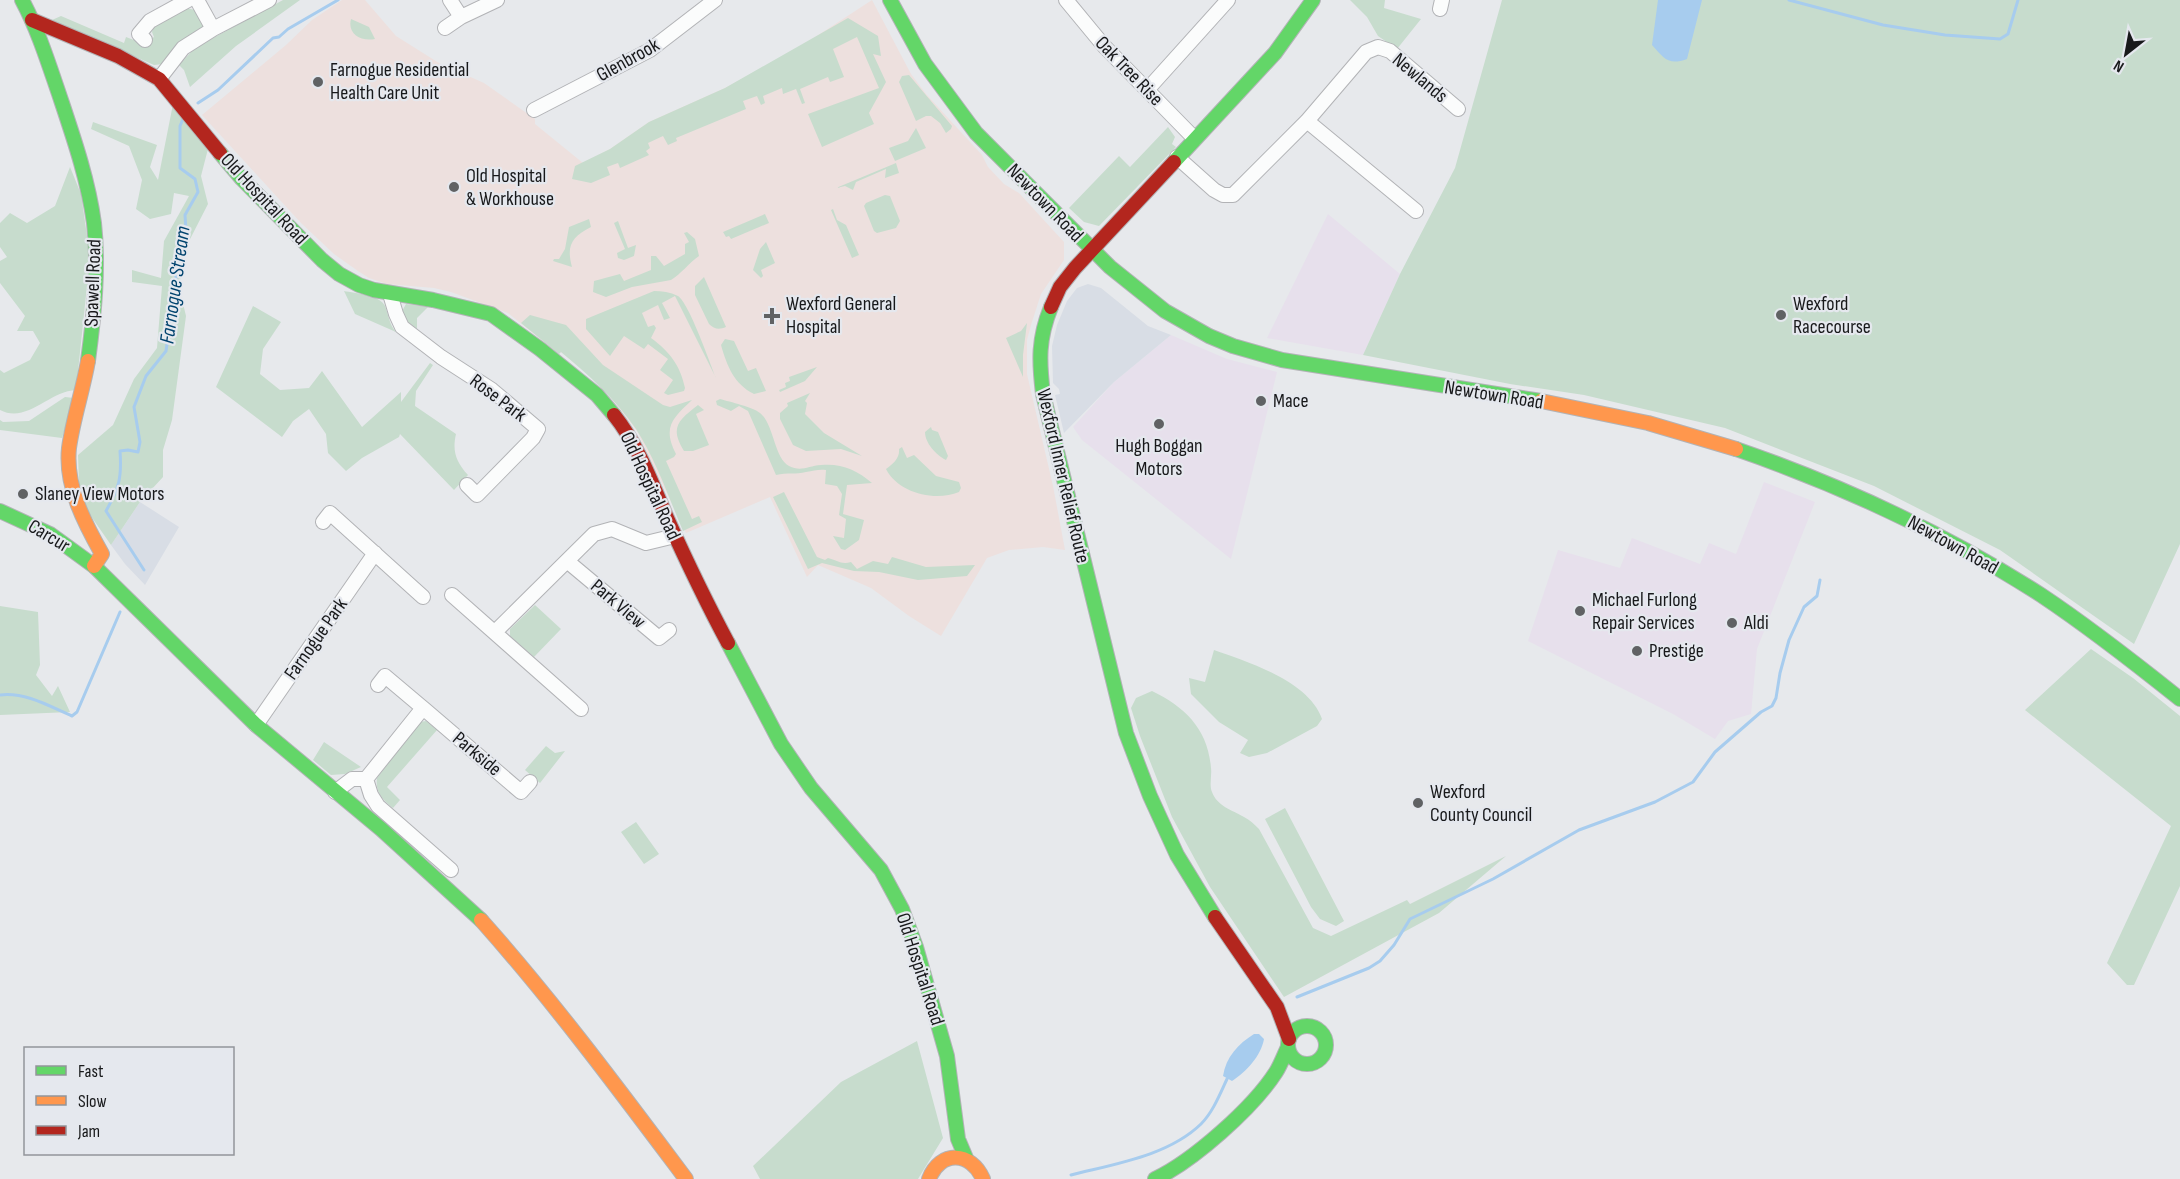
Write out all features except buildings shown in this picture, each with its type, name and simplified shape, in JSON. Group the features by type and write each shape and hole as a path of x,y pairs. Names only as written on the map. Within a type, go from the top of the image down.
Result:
{"street":[{"name":"Spawell Road","path":"22,0 42,43 81,166 94,221 96,264 90,347 70,447 69,468 74,498 102,554 94,566"},
{"path":"146,40 139,34 150,21 188,0"},
{"path":"197,0 213,29"},
{"path":"159,79 183,48 213,29 269,0"},
{"path":"450,0 461,16"},
{"path":"444,28 461,16 497,0"},
{"name":"Glenbrook","path":"534,110 650,50 715,0"},
{"name":"Newtown Road","path":"890,0 931,75 969,125 1110,269 1154,304 1187,325 1224,343 1280,358 1607,414 1769,459 1823,480 1943,538 2022,584 2126,657 2180,699"},
{"path":"1147,90 1228,0"},
{"name":"Wexford Inner Relief Route","path":"1288,1043 1277,1007 1190,877 1150,796 1126,733 1043,394 1039,359 1041,338 1060,287 1090,250 1275,53 1312,0"},
{"name":"Oak Tree Rise","path":"1073,3 1102,44 1195,139"},
{"name":"Old Hospital Road","path":"32,20 118,56 159,79 242,179 322,260 339,274 359,285 390,294 433,300 491,314 540,349 597,395 622,425 641,458 711,612 780,744 811,788 881,870 902,909 916,947 947,1056 958,1138 966,1158"},
{"name":"Newlands","path":"1177,157 1214,190 1223,195 1233,195 1307,121 1366,52 1378,47 1390,51 1458,109"},
{"path":"1307,121 1416,211"},
{"name":"Rose Park","path":"390,294 402,327 441,357 492,390 538,429 533,438 477,495 467,485"},
{"name":"Carcur","path":"0,511 50,534 94,566 256,725 427,868 472,911 520,964 617,1086 686,1179"},
{"path":"323,522 330,513 423,597"},
{"path":"495,632 594,534 612,529 646,543 675,536"},
{"name":"Farnogue Park","path":"256,725 375,553"},
{"name":"Park View","path":"567,561 659,638 669,630"},
{"path":"452,595 581,709"},
{"name":"Parkside","path":"378,685 385,676 522,792 530,782"},
{"path":"366,779 423,708"},
{"path":"335,792 352,779 366,779"},
{"path":"366,779 371,795 378,806 451,870"},
{"name":"Wexford Inner Relief Route","path":"1277,1007 1306,1026"},
{"path":"1155,1179 1192,1157 1233,1119 1274,1074 1293,1033 1306,1026 1320,1031 1324,1037 1325,1051 1316,1062 1308,1065 1301,1064 1274,1074"},
{"path":"1288,1043 1290,1054 1301,1064"},
{"path":"945,1159 958,1138"},
{"path":"929,1179 936,1165 956,1156 966,1158 975,1164 982,1176 995,1179"}],"shaded area":[{"name":"Wexford General Hospital","path":"342,0 365,0 396,36 439,63 484,83 535,119 535,124 583,163 610,149 649,122 725,88 800,47 872,0 911,74 926,94 982,155 988,167 1004,184 1019,193 1064,242 1064,260 1041,294 1031,325 1027,340 1027,374 1065,550 1043,547 1009,550 987,558 941,636 871,588 818,565 807,577 770,497 686,533 637,431 613,400 585,371 561,352 559,354 508,313 451,292 434,288 387,284 369,278 358,271 334,254 301,223 202,115 286,45 312,20"},
{"path":"1328,214 1400,274 1363,355 1267,338"},
{"path":"1088,284 1101,288 1148,326 1171,335 1114,382 1064,433 1055,395 1060,394 1059,389 1053,383 1052,346 1057,325 1067,301 1077,288"},
{"path":"1171,335 1227,359 1277,372 1231,559 1082,440 1073,427 1114,382"},
{"path":"1764,482 1815,502 1757,649 1751,714 1728,721 1715,739 1673,714 1528,641 1558,550 1620,568 1632,538 1700,564 1709,543 1736,554"},
{"path":"140,502 179,527 145,585 111,545"}],"green space":[{"path":"283,0 300,0 236,46 190,87 184,70 179,65 192,51"},
{"path":"1350,0 1385,0 1384,8 1421,19 1397,49 1378,36 1367,17"},
{"name":"Wexford Racecourse","path":"1502,0 2180,0 2180,544 2134,644 2000,550 1874,486 1725,428 1584,395 1510,384 1363,355 1400,274 1455,168"},
{"path":"185,8 196,10 204,23 203,28 163,64 154,65 52,20 61,16 124,43 126,37 144,44 154,37 152,32 154,26"},
{"path":"848,18 878,36 881,56 873,54 886,82 869,113 874,124 822,147 808,114 879,88 857,37 833,49 844,77 830,82 828,77 800,89 805,103 802,104 796,89 783,94 782,88 763,96 765,103 761,105 757,96 743,101 746,109 676,138 677,141 668,145 663,136 648,143 650,148 646,151 649,155 620,168 618,163 607,167 610,175 591,183 572,179 575,166 610,149 649,122 725,88"},
{"path":"351,19 369,27 375,39 356,36 351,29"},
{"path":"909,75 952,126 946,133 940,123 931,116 916,121 899,82 902,76"},
{"path":"173,104 209,145 201,176 208,204 186,247 179,287 186,316 172,420 163,450 163,477 140,502 111,545 86,509 79,483 78,455 113,425 134,379 157,348 162,286 132,282 132,270 161,278 164,241 189,196 174,193 171,214 150,219 136,209 142,180 129,146 91,129 93,122 157,145 150,167 158,180"},
{"path":"1168,127 1175,137 1172,144 1176,147 1099,226 1084,222 1069,208 1119,156 1130,167"},
{"path":"916,128 926,148 895,161 889,148 908,141"},
{"path":"896,163 899,173 885,178 886,169 856,182 853,190 845,186 836,188"},
{"path":"70,167 81,194 90,257 76,390 66,392 29,410 10,413 0,410 0,370 4,373 30,360 40,343 33,331 17,331 25,316 0,283 0,261 7,257 0,247 0,223 10,213 27,223 55,206"},
{"path":"885,195 890,196 900,221 896,228 877,233 874,231 864,206"},
{"path":"833,209 837,220 846,225 859,255 852,258 831,210"},
{"path":"765,214 769,223 731,239 723,232"},
{"path":"589,219 591,227 579,234 570,247 572,267 553,261 559,259 565,249 569,227"},
{"path":"618,221 628,248 636,245 634,256 624,260 618,258 617,253 625,249 614,223"},
{"path":"687,232 695,239 699,256 671,280 632,287 606,297 593,292 594,281 620,274 624,281 651,270 651,256 656,256 664,266 685,254 685,244 689,242 684,233"},
{"path":"766,242 775,263 761,270 763,276 761,278 753,270 760,249"},
{"path":"704,277 726,327 717,328 709,324 695,295 695,286"},
{"path":"344,291 367,295 382,302 396,332 355,314"},
{"path":"654,291 678,296 683,301 716,378 675,296 662,303 670,318 664,320 658,305 642,313 648,327 654,325 656,328 651,338 664,348 677,366 683,380 684,391 668,395 664,393 673,380 660,370 668,359 648,344 644,349 624,336 610,356 586,329 586,319"},
{"path":"406,304 428,307 417,318 417,329 404,319 401,313"},
{"path":"253,306 281,322 263,349 260,374 280,390 309,388 322,371 362,427 401,392 401,402 430,363 433,365 416,391 415,406 456,434 454,446 456,456 460,466 468,475 454,490 400,434 399,437 362,458 346,471 328,453 326,434 309,409 293,421 282,437 216,387"},
{"path":"530,315 566,325 603,365 663,405 670,407 692,400 672,424 670,437 676,454 666,461 692,519 699,516 702,522 683,531 656,466 636,429 591,379 561,352 559,354 521,323"},
{"path":"1027,323 1023,377 1006,338 1021,331"},
{"path":"725,339 734,341 748,371 756,368 766,391 754,394 736,380 721,345"},
{"path":"817,367 805,381 780,392 779,390 786,387 785,383 790,381 789,377"},
{"path":"810,393 805,401 807,403 805,414 824,433 862,456 841,449 806,451 793,445 780,419 780,413 788,406 787,403"},
{"path":"65,397 74,398 62,438 0,430 0,420 3,422 29,421"},
{"path":"720,399 760,413 765,418 780,456 789,466 801,469 821,465 842,466 861,474 872,483 847,485 843,514 864,520 859,540 845,550 841,549 833,536 844,538 846,519 839,515 842,494 837,486 825,484 826,470 776,475 748,411 739,406 731,411 717,405 716,401"},
{"path":"698,405 704,410 696,414 709,445 693,451 684,451 677,436 678,425"},
{"path":"931,427 932,430 938,432 948,456 946,460 935,452 927,440 925,432"},
{"path":"902,447 907,458 914,455 936,476 959,482 961,488 959,492 939,496 929,495 918,493 899,484 886,469 895,461"},
{"path":"784,492 817,557 842,563 851,562 857,569 873,561 888,564 892,557 926,567 975,565 967,576 918,580 879,572 854,571 822,563 808,569 773,497"},
{"path":"535,605 561,629 534,657 510,636 510,629"},
{"path":"0,606 38,612 40,665 36,675 52,696 58,686 70,712 0,715"},
{"path":"2091,649 2133,678 2180,716 2180,886 2134,985 2127,985 2107,963 2171,826 2025,710"},
{"path":"1214,650 1260,667 1291,684 1315,706 1322,719 1317,726 1267,753 1249,757 1240,753 1248,740 1219,722 1191,694 1189,678 1205,682"},
{"path":"1152,691 1175,704 1200,731 1209,754 1214,797 1259,829 1313,928 1331,936 1407,900 1410,904 1506,856 1439,913 1284,997 1210,887 1172,817 1131,708 1136,698"},
{"path":"426,721 437,730 387,787 400,800 393,808 379,792 377,778 420,722"},
{"path":"324,742 361,767 345,774 331,775 313,760"},
{"path":"546,746 555,753 565,751 540,783 525,770"},
{"path":"1285,808 1344,921 1336,926 1320,919 1311,907 1265,819"},
{"path":"636,822 659,854 644,864 621,832"},
{"path":"917,1041 943,1138 918,1179 760,1179 753,1166 841,1082"}],"water":[{"path":"1658,0 1702,0 1687,59 1675,62 1667,60 1652,45"},
{"path":"1254,1034 1259,1034 1264,1039 1252,1063 1232,1081 1223,1076 1234,1052"}],"waterway":[{"name":"Farnogue Stream","path":"198,103 218,90 273,38 279,37 288,29 338,0"},
{"path":"1789,0 1883,25 1945,35 2000,39 2008,34 2018,0"},
{"name":"Farnogue Stream","path":"144,570 106,511 119,482 120,451 138,452 140,442 134,407 146,376 166,351 176,281 175,262 186,231 185,215 198,192 195,179 180,168 180,126 183,119"},
{"path":"1297,997 1369,968 1380,961 1394,945 1410,919 1493,879 1579,830 1655,802 1693,782 1715,752 1761,712 1772,706 1776,698 1789,640 1804,607 1817,596 1820,580"},
{"name":"Farnogue Stream","path":"0,695 28,698 72,716 77,712 120,612"},
{"path":"1071,1175 1140,1157 1173,1144 1188,1135 1209,1114 1227,1079"}],"traffic: fast":[{"path":"22,0 38,34 59,94 88,190 94,223 96,275 88,361"},
{"path":"890,0 925,64 976,133 1110,267 1165,311 1209,336 1233,346 1282,360 1541,401"},
{"path":"1174,162 1275,53 1313,0"},
{"path":"220,153 242,179 322,260 339,274 374,290 433,300 491,314 540,349 597,395 614,415"},
{"path":"1051,307 1044,329 1041,350 1043,394 1126,733 1150,796 1177,855 1215,917"},
{"path":"1736,449 1854,495 1968,552 2059,607 2180,699"},
{"path":"0,511 50,534 94,566 256,725 381,829 481,920"},
{"path":"728,643 781,744 811,788 881,870 902,909 916,947 947,1056 958,1139 966,1158"},
{"path":"1307,1026 1320,1032 1326,1045 1320,1058 1307,1064 1294,1058 1288,1045 1294,1032 1307,1026"},
{"path":"1155,1179 1187,1160 1238,1117 1266,1086 1276,1072 1288,1047"}],"traffic: slow":[{"path":"88,361 71,437 69,462 77,503 102,554 94,566"},
{"path":"1541,401 1648,423 1736,449"},
{"path":"481,920 561,1015 686,1179"},
{"path":"929,1179 940,1163 956,1158 971,1163 983,1179"}],"traffic: jam":[{"path":"32,20 118,56 159,79 220,153"},
{"path":"1051,307 1060,287 1075,268 1174,162"},
{"path":"614,415 637,452 728,643"},
{"path":"1215,917 1277,1007 1289,1039"}],"place":[{"name":"Farnogue Residential Health Care Unit","path":"318,82"},
{"name":"Old Hospital & Workhouse","path":"454,187"},
{"name":"Wexford Racecourse","path":"1781,315"},
{"name":"Wexford General Hospital","path":"772,316"},
{"name":"Mace","path":"1261,401"},
{"name":"Hugh Boggan Motors","path":"1159,424"},
{"name":"Slaney View Motors","path":"23,494"},
{"name":"Michael Furlong Repair Services","path":"1580,611"},
{"name":"Aldi","path":"1732,623"},
{"name":"Prestige","path":"1637,651"},
{"name":"Wexford County Council","path":"1418,803"}]}
